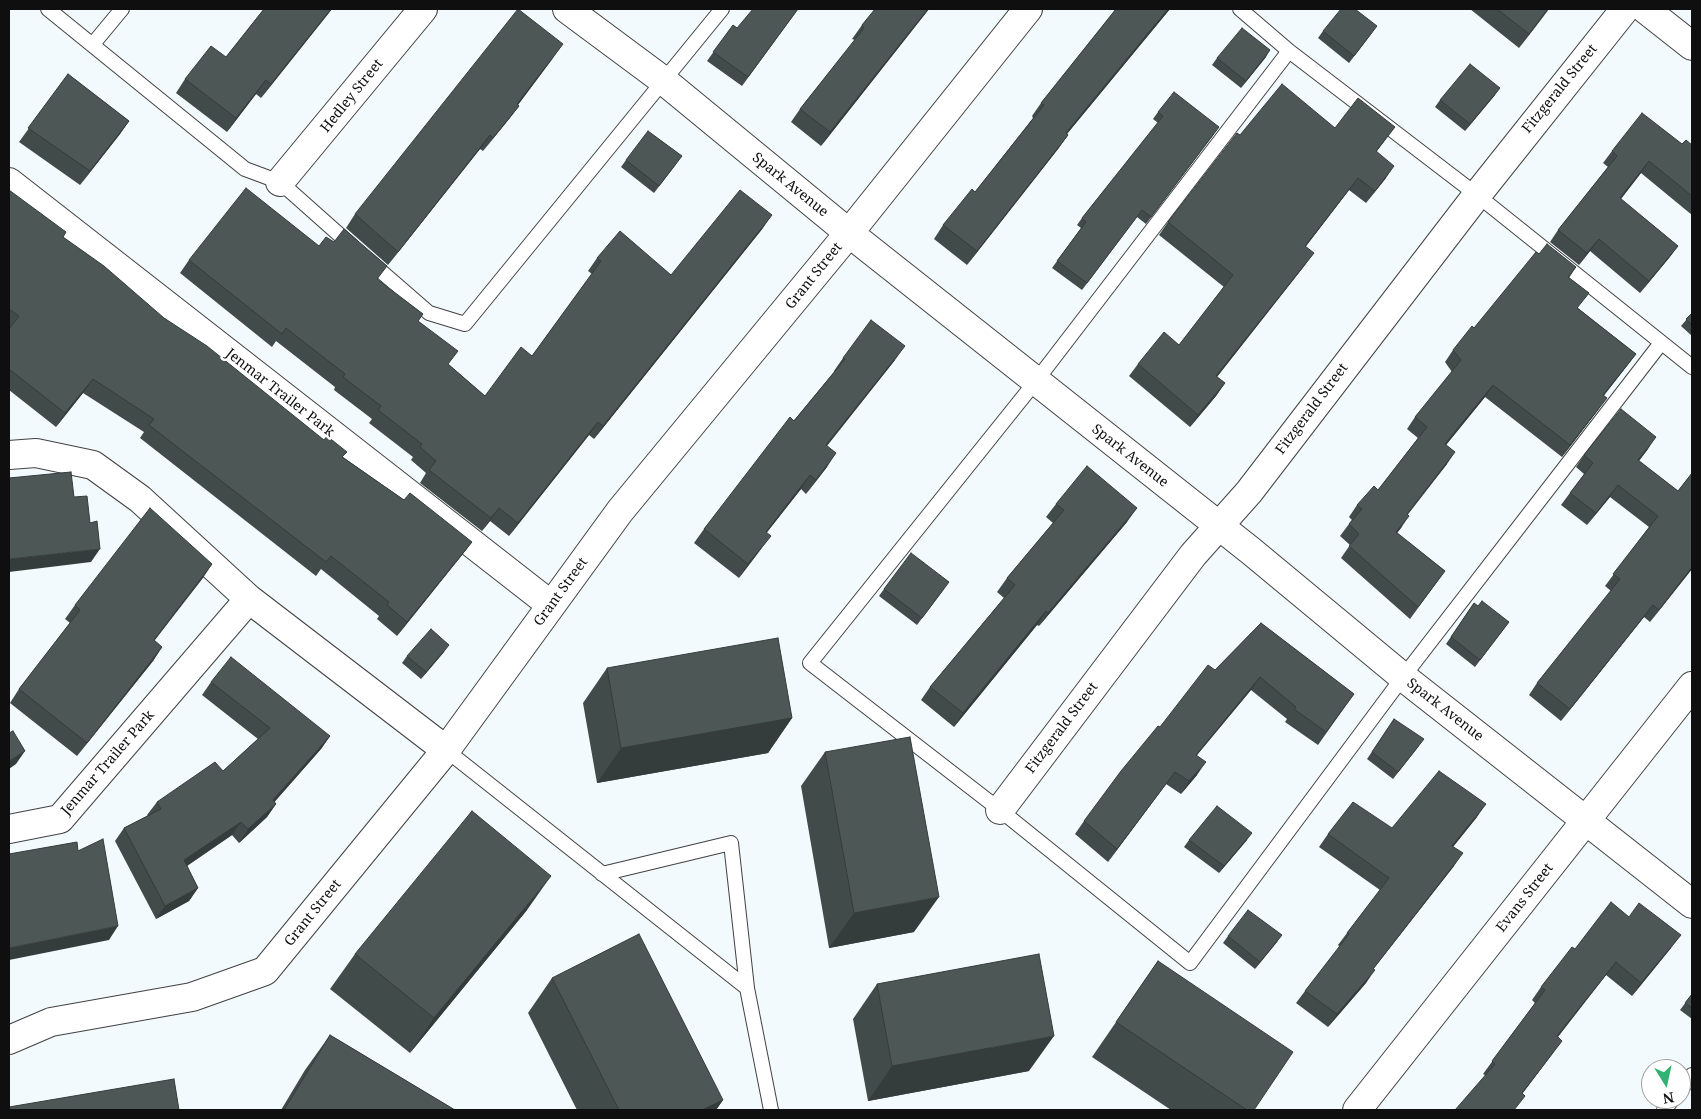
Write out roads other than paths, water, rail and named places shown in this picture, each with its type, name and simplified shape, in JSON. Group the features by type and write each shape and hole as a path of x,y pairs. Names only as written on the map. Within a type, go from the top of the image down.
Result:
{"street":[{"name":"Hedley Street","path":"280,182 423,9"},
{"name":"Spark Avenue","path":"567,9 664,81 849,233 1251,551 1584,822 1692,904"},
{"name":"Grant Street","path":"9,1040 51,1022 192,997 265,971 446,750 620,512 849,233 1028,9"},
{"name":"Fitzgerald Street","path":"1000,810 1217,526 1249,492 1477,195 1625,9"},
{"path":"1644,9 1692,46"},
{"name":"Jenmar Trailer Park","path":"9,182 551,605"},
{"path":"9,455 36,453 92,465 140,499 249,600 446,750"},
{"name":"Jenmar Trailer Park","path":"9,829 60,819 249,600"},
{"name":"Evans Street","path":"1357,1110 1692,686"}],"lane":[{"path":"48,9 245,169 280,182 429,313 465,324 722,9"},
{"path":"93,44 122,9"},
{"path":"1240,9 1289,51 1477,195 1692,367"},
{"path":"1289,51 1036,381 810,663 1000,810 1190,963 1403,676 1661,343"},
{"path":"446,750 747,988"},
{"path":"602,874 731,843 747,988 771,1110"}]}
